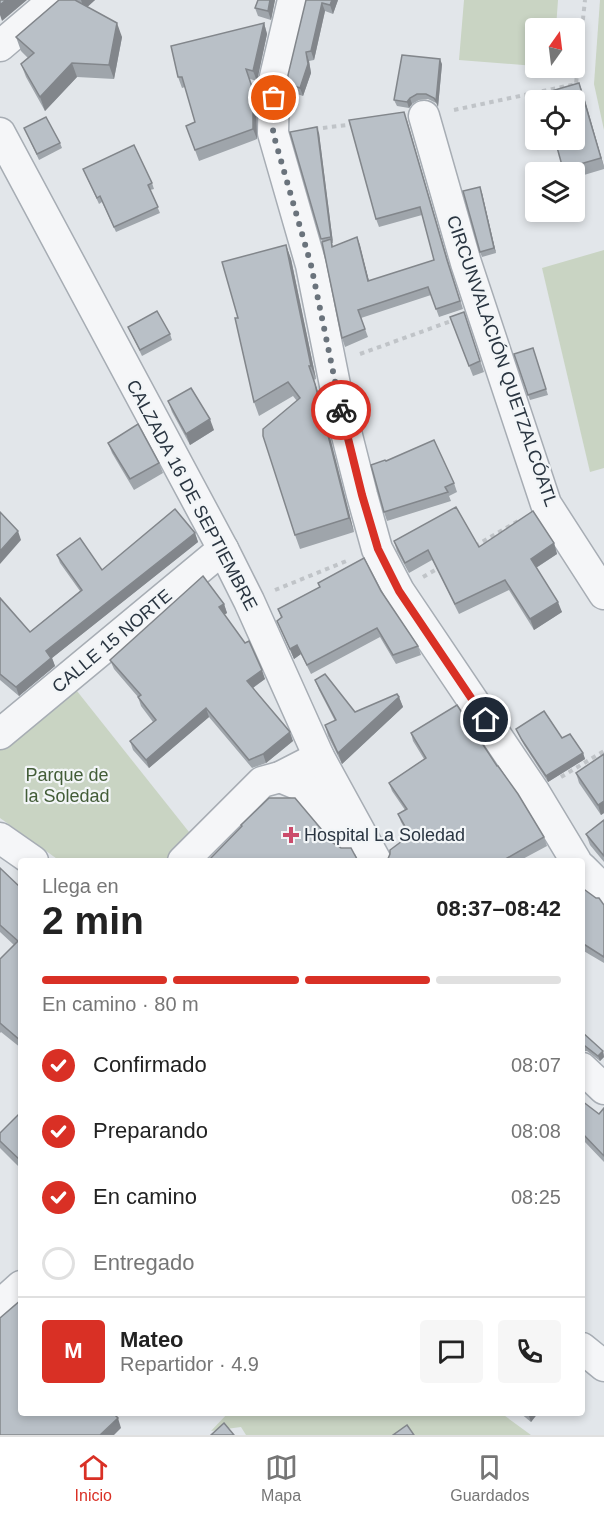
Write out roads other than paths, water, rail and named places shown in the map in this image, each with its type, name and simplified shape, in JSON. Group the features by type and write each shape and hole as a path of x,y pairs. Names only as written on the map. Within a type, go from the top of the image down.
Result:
{"street":[{"path":"0,46 54,0"},
{"path":"293,0 274,81 273,133 311,265 338,400 378,549 399,591 535,794 574,858"},
{"name":"CIRCUNVALACIÓN QUETZALCÓATL","path":"424,116 466,263 546,504 604,594"},
{"name":"CALZADA 16 DE SEPTIEMBRE","path":"0,133 223,549 249,601 319,757 374,858"},
{"name":"CALLE 15 NORTE","path":"0,734 223,549"},
{"path":"186,858 262,782 280,777 319,757"},
{"path":"280,777 304,787 364,858"},
{"path":"0,838 29,858"},
{"path":"585,871 604,890"},
{"path":"585,1071 604,1089"},
{"path":"0,1305 18,1289"},
{"path":"585,1350 604,1366"}],"place":[{"name":"Hospital La Soledad","path":"291,835"}],"park label":[{"name":"Parque de la Soledad","path":"67,785"}]}
